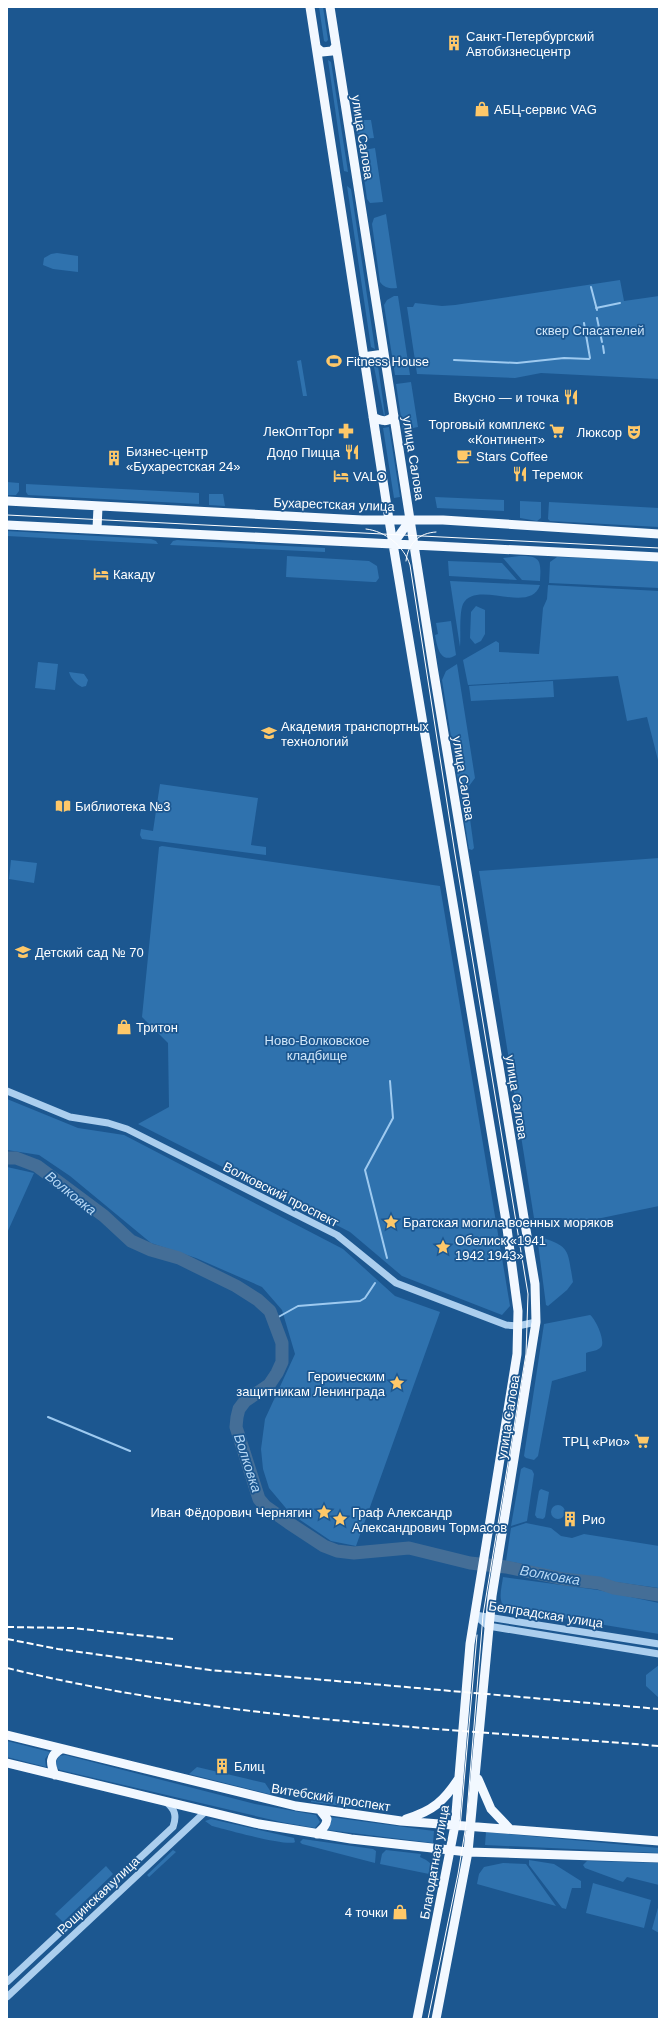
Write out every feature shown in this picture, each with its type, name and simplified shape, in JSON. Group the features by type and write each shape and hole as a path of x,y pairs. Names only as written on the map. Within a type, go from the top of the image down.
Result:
{"main road":[{"name":"улица Салова","path":"310,7 389,520 506,1221 518,1326 517,1354 475,1615"},
{"name":"улица Салова","path":"330,7 414,545 535,1284 536,1322 489,1616"},
{"path":"317,48 322,52 332,51 336,46"},
{"path":"363,357 384,354"},
{"path":"373,417 382,421 389,421 394,416"},
{"name":"Бухарестская улица","path":"7,501 362,520 486,523 544,528 659,534"},
{"path":"97,529 98,507"},
{"path":"393,544 410,520"},
{"path":"7,525 659,557"},
{"name":"Благодатная улица","path":"417,2019 455,1825 475,1615"},
{"path":"436,2019 468,1852 489,1616"},
{"name":"Витебский проспект","path":"7,1735 281,1804 402,1820 659,1841"},
{"path":"55,1775 50,1762 52,1756 60,1748"},
{"path":"7,1763 260,1824 317,1834 468,1852 659,1858"},
{"path":"476,1775 491,1809 509,1828"},
{"path":"402,1820 426,1812 439,1804 459,1776"},
{"path":"317,1834 326,1824 326,1819 320,1810"}],"street":[{"name":"Волковский проспект","path":"7,1091 70,1117 122,1127 337,1235 396,1283 506,1325 518,1326 536,1322"},
{"name":"Белградская улица","path":"475,1615 659,1644"},
{"name":"Белградская улица","path":"475,1615 488,1626 659,1654"},
{"name":"Рощинская улица","path":"7,1982 173,1827 175,1818 174,1811 164,1801"},
{"name":"Рощинская улица","path":"7,1997 206,1811"}],"green space":[{"path":"319,7 323,7 328,40 326,42 324,41"},
{"path":"328,60 331,62 348,172 344,171"},
{"path":"361,120 371,120 374,138 362,139 357,133 357,124"},
{"path":"375,148 383,202 370,203 367,199 361,155 364,150"},
{"path":"347,186 351,189 375,349 371,347"},
{"path":"386,214 397,288 388,288 380,282 372,224 374,218"},
{"path":"57,253 78,256 78,272 53,269 43,265 44,258 51,254"},
{"name":"cквер Спасателей","path":"620,280 624,301 659,296 659,379 541,373 515,378 417,374 407,307 413,307 415,303 442,306 455,305"},
{"path":"394,296 398,296 410,375 395,375 384,305 387,300"},
{"path":"301,360 307,396 303,396 297,361"},
{"path":"373,362 378,366 384,416"},
{"path":"411,382 418,427 403,430 396,384"},
{"path":"389,427 400,497 394,498 383,428"},
{"path":"7,482 19,483 19,491 16,495 7,495"},
{"path":"26,484 199,493 199,504 28,495 26,492"},
{"path":"209,494 223,494 225,506 209,505"},
{"path":"435,497 504,500 504,511 437,508"},
{"path":"520,501 541,502 541,518 537,521 520,518"},
{"path":"549,502 659,508 659,527 550,521 548,519"},
{"path":"7,531 151,539 156,541 158,544 7,536"},
{"path":"173,541 325,548 325,552 170,545"},
{"path":"287,556 369,561 377,566 379,578 376,582 373,582 286,577"},
{"path":"519,556 536,558 540,564 540,581 522,580 503,558"},
{"path":"557,557 659,561 659,588 549,583 550,562"},
{"path":"448,561 502,563 517,580 449,576"},
{"path":"450,581 540,585 534,593 526,597 515,598 479,595 470,597 463,604 462,608 460,647"},
{"path":"548,585 659,591 659,764 647,717 627,721 618,676 468,685 463,660 496,641 499,643 499,652 539,654 543,608 547,599"},
{"path":"476,606 485,610 485,634 481,641 475,644 470,638 471,612"},
{"path":"451,621 456,655 446,658 438,649 435,635 438,634 436,623"},
{"path":"38,662 58,664 55,690 35,688"},
{"path":"457,664 475,778 466,790 474,848 472,850 469,849 442,680 446,671"},
{"path":"69,672 84,674 88,680 86,686 82,687 76,683"},
{"path":"553,681 554,697 471,701 469,686"},
{"path":"160,784 258,798 251,845 266,847 266,855 142,839 140,835 141,829 153,831"},
{"name":"Ново-Волковское кладбище","path":"162,846 440,886 510,1306 502,1315 402,1276 350,1232 138,1124 169,1107 168,1043 142,1017 159,847"},
{"path":"659,858 659,1206 587,1221 560,1218 534,1218 479,871"},
{"path":"11,860 37,863 34,883 9,879"},
{"path":"7,1099 78,1128 124,1135 343,1249 395,1296 440,1312 356,1546 331,1541 290,1513 269,1488 263,1469 261,1449 265,1419 295,1354 282,1310 262,1287 196,1258 151,1243 70,1176 39,1155 7,1150"},
{"path":"7,1167 34,1173 7,1233"},
{"path":"537,1236 562,1246 566,1250 570,1262 573,1282 567,1290 548,1306 546,1305"},
{"path":"590,1315 597,1325 601,1335 601,1347 586,1353 586,1371 552,1381 538,1456 534,1460 526,1458 524,1456 544,1324"},
{"path":"524,1467 532,1470 534,1474 527,1521 511,1526 521,1469"},
{"path":"541,1489 549,1492 545,1517 543,1519 537,1518 535,1515 539,1491"},
{"path":"555,1505 561,1505 565,1509 565,1515 561,1519 555,1519 551,1515 551,1509"},
{"path":"526,1523 551,1528 561,1536 572,1538 584,1534 659,1546 659,1588 573,1576 506,1561 511,1528"},
{"path":"503,1577 598,1590 659,1603 659,1634 508,1609 504,1607 501,1599"},
{"path":"659,1665 659,1698 646,1686 646,1675"},
{"path":"7,1741 50,1752 45,1759 46,1767 7,1757"},
{"path":"65,1755 255,1804 316,1815 320,1822 315,1828 281,1822 60,1770 57,1768 56,1762 59,1756"},
{"path":"197,1767 265,1783 273,1795 189,1774"},
{"path":"317,1794 363,1800 367,1803 369,1809 311,1802 311,1797"},
{"path":"330,1817 434,1831 433,1843 328,1830 331,1822"},
{"path":"211,1819 294,1838 295,1842 290,1843 269,1840 212,1826 205,1821"},
{"path":"486,1832 659,1848 659,1853 485,1845"},
{"path":"303,1839 373,1849 376,1851 375,1863 302,1844 300,1842"},
{"path":"173,1850 176,1852 149,1877 147,1875"},
{"path":"386,1850 421,1854 420,1857 429,1862 434,1869 434,1875 380,1864 382,1854"},
{"path":"529,1860 554,1864 581,1881 581,1888 572,1888 566,1909 562,1908 529,1865"},
{"path":"587,1861 659,1863 659,1885 627,1877 623,1882 585,1868 583,1865"},
{"path":"503,1863 526,1864 556,1906 477,1884 479,1874 484,1867"},
{"path":"106,1866 113,1874 63,1922 55,1914"},
{"path":"593,1883 651,1900 644,1928 586,1913"},
{"path":"659,1904 659,1933 652,1929"}],"waterway":[{"path":"591,287 597,310"},
{"path":"596,308 620,303"},
{"path":"597,318 602,342"},
{"path":"454,360 517,363 564,358 589,359 584,323"},
{"path":"603,346 604,353"},
{"path":"387,1258 365,1170 393,1118 390,1081"},
{"name":"Волковка","path":"7,1158 16,1158 37,1166 104,1216 131,1241 151,1250 179,1258 236,1286 258,1300 270,1311 282,1343 282,1362 269,1385 245,1401 239,1409 236,1427 259,1499 265,1506 289,1523 324,1546 337,1551 354,1553 409,1548 470,1563 506,1567 564,1579 599,1583 614,1588 659,1595"},
{"path":"273,1320 298,1306 360,1301 365,1298 375,1283"},
{"path":"48,1417 130,1451"}],"tram line":[{"path":"7,515 659,548"},
{"path":"366,529 373,530 387,536 403,552 410,565 454,848 528,1294 526,1354 483,1615 466,1825 458,1874 428,2019"},
{"path":"406,561 409,549 415,540 424,534 436,532"},
{"path":"460,1828 477,1635"}],"railway":[{"path":"7,1627 73,1628 173,1639"},
{"path":"7,1639 58,1649 210,1670 659,1709"},
{"path":"7,1668 87,1686 168,1700 249,1711 331,1720 659,1746"}],"place":[{"name":"Санкт-Петербургский Автобизнесцентр","path":"454,43"},
{"name":"АБЦ-сервис VAG","path":"482,109"},
{"name":"Fitness House","path":"334,361"},
{"name":"Вкусно — и точка","path":"571,397"},
{"name":"ЛекОптТорг","path":"346,431"},
{"name":"Торговый комплекс «Континент»","path":"557,431"},
{"name":"Люксор","path":"634,432"},
{"name":"Додо Пицца","path":"352,452"},
{"name":"Stars Coffee","path":"464,456"},
{"name":"Бизнес-центр «Бухарестская 24»","path":"114,458"},
{"name":"Теремок","path":"520,474"},
{"name":"VALO","path":"341,476"},
{"name":"Какаду","path":"101,574"},
{"name":"Академия транспортных технологий","path":"269,733"},
{"name":"Библиотека №3","path":"63,806"},
{"name":"Детский сад № 70","path":"23,952"},
{"name":"Тритон","path":"124,1027"},
{"name":"Братская могила военных моряков","path":"391,1222"},
{"name":"Обелиск «1941 1942 1943»","path":"443,1247"},
{"name":"Героическим защитникам Ленинграда","path":"397,1383"},
{"name":"ТРЦ «Рио»","path":"642,1441"},
{"name":"Иван Фёдорович Чернягин","path":"324,1512"},
{"name":"Граф Александр Александрович Тормасов","path":"340,1519"},
{"name":"Рио","path":"570,1519"},
{"name":"Блиц","path":"222,1766"},
{"name":"4 точки","path":"400,1912"}]}
